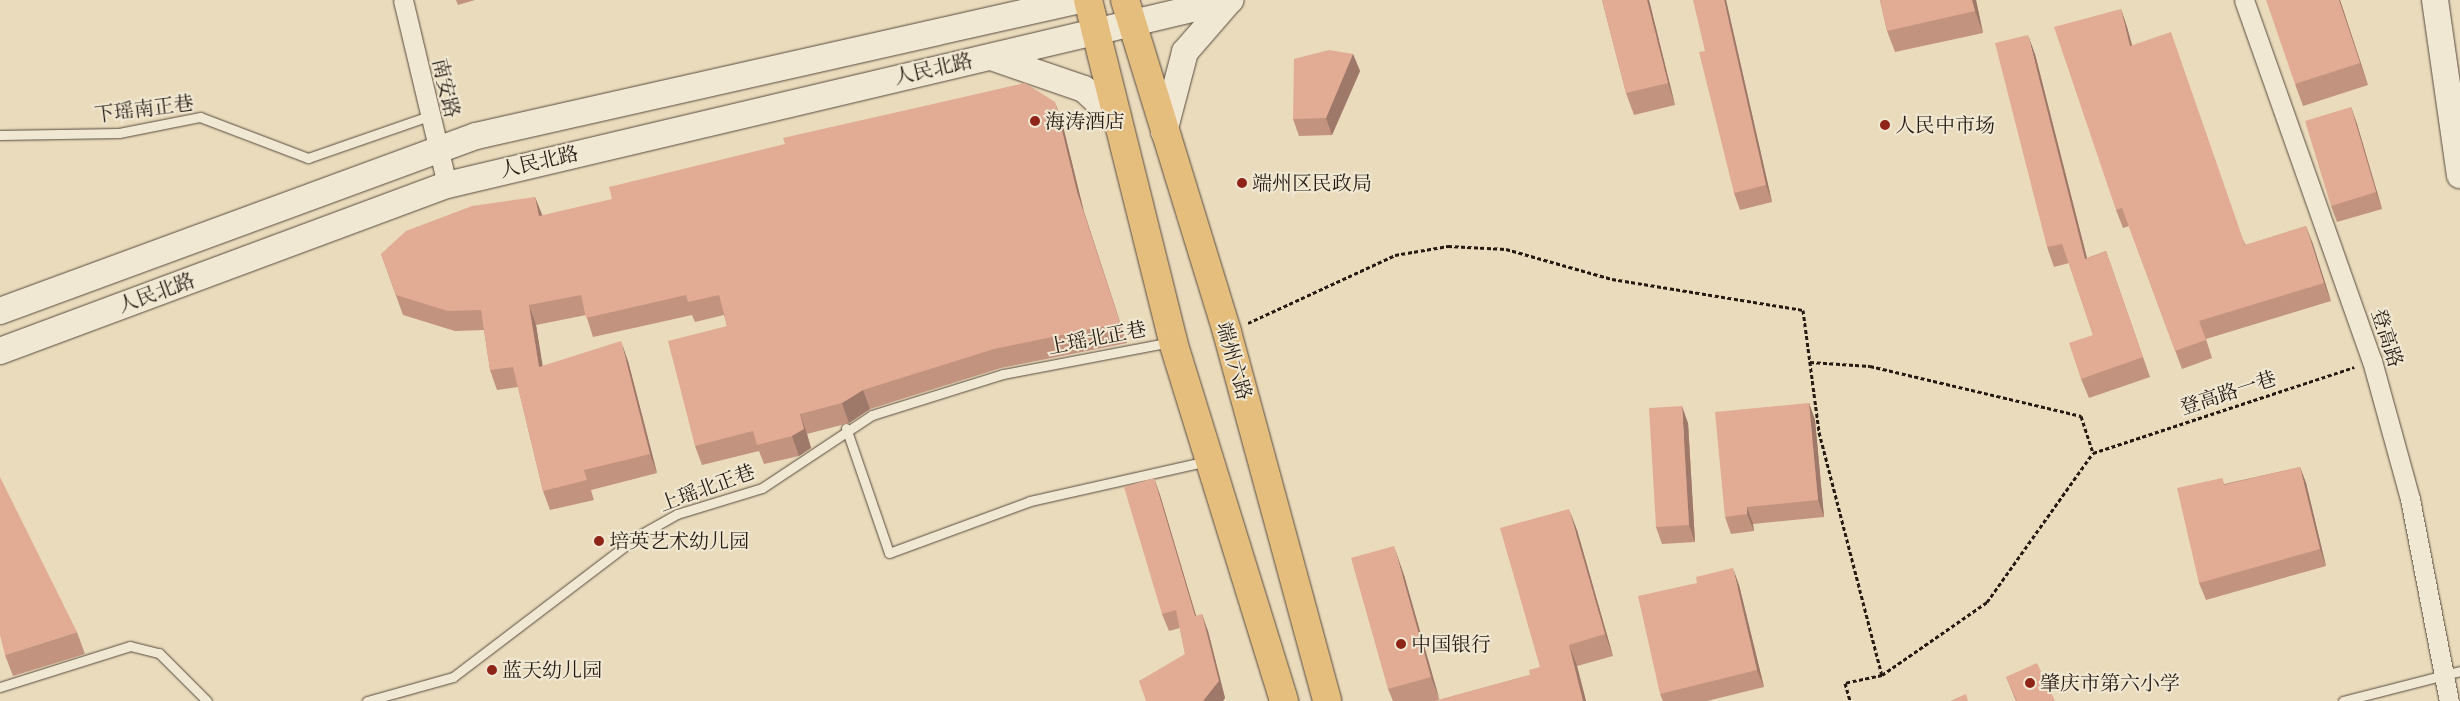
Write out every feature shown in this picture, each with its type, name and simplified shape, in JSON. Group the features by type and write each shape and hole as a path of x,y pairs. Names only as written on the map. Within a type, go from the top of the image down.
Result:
{"main road":[{"name":"人民北路","path":"0,311 476,136 1004,13 1080,0"},
{"path":"1088,0 1173,342 1284,701"},
{"name":"人民北路","path":"0,351 447,184 1095,31 1128,12 1230,0"},
{"path":"1164,132 1186,52 1230,0"},
{"path":"2435,0 2460,175"},
{"name":"端州六路","path":"1128,12 1227,332 1327,701"},
{"path":"1004,13 1019,49"},
{"path":"988,56 1084,89 1117,120"}],"street":[{"name":"南安路","path":"403,0 429,116 447,184"},
{"name":"登高路","path":"2244,0 2372,362 2410,499 2452,673 2449,701"}],"lane":[{"name":"下瑶南正巷","path":"0,135 119,133 200,116 308,158 429,116"},
{"name":"上瑶北正巷","path":"367,701 453,677 638,536 677,514 762,488 846,428 872,415 1003,374 1173,342"},
{"path":"846,428 888,553 1030,501 1209,461"},
{"path":"0,687 130,646 159,653 207,701"},
{"path":"2342,701 2452,673"}],"path":[{"path":"1227,332 1395,255 1448,246 1506,249 1612,279 1803,310 1819,432 1882,675"},
{"path":"1810,362 1870,366 2081,416 2093,453 1987,602 1882,675 1845,683 1850,701"},
{"name":"登高路一巷","path":"2093,453 2372,362"}],"building":[{"path":"1602,0 1647,0 1668,83 1626,93"},
{"path":"1693,0 1724,0 1766,185 1734,193 1699,52 1705,51"},
{"path":"1880,0 1972,0 1975,11 1887,31"},
{"path":"2266,0 2339,0 2360,63 2295,84"},
{"path":"2121,9 2130,46 2171,32 2245,245 2306,226 2324,283 2199,321 2206,340 2175,351 2122,208 2116,210 2054,27"},
{"path":"2028,35 2085,259 2106,251 2143,357 2081,379 2069,343 2093,335 2062,244 2047,247 1995,43"},
{"path":"1329,50 1353,54 1326,118 1293,119 1294,59"},
{"path":"1025,83 1055,102 1077,192 1120,323 994,349 863,390 842,403 800,414 804,429 792,436 757,445 753,431 695,446 668,341 727,326 719,295 688,302 686,295 586,318 581,295 529,305 539,367 621,341 650,454 584,470 587,480 543,491 513,367 490,370 481,310 448,311 396,295 381,254 406,231 472,206 535,197 539,216 612,199 609,187 785,144 783,138"},
{"path":"2351,107 2376,192 2331,206 2305,121"},
{"path":"1809,403 1818,500 1747,507 1747,514 1725,517 1715,412"},
{"path":"1682,406 1689,525 1656,527 1649,408"},
{"path":"2300,467 2320,549 2199,583 2177,488 2222,478 2224,485"},
{"path":"0,477 77,632 5,655 0,635"},
{"path":"1154,478 1195,616 1202,614 1219,681 1203,701 1146,701 1139,681 1185,654 1176,610 1162,614 1124,487"},
{"path":"1569,509 1605,634 1569,645 1583,701 1434,701 1530,675 1529,670 1540,667 1500,528"},
{"name":"中国银行","path":"1394,546 1431,677 1388,689 1351,558"},
{"path":"1733,568 1757,670 1660,694 1638,596 1697,583 1696,577"},
{"name":"肇庆市第六小学","path":"2037,663 2055,701 2017,701 2006,677"},
{"path":"1966,694 1968,701 1950,701"}],"place":[{"name":"海涛酒店","path":"1035,121"},
{"name":"人民中市场","path":"1885,125"},
{"name":"端州区民政局","path":"1242,183"},
{"name":"培英艺术幼儿园","path":"599,541"},
{"name":"中国银行","path":"1401,644"},
{"name":"蓝天幼儿园","path":"492,670"},
{"name":"肇庆市第六小学","path":"2030,683"}]}
